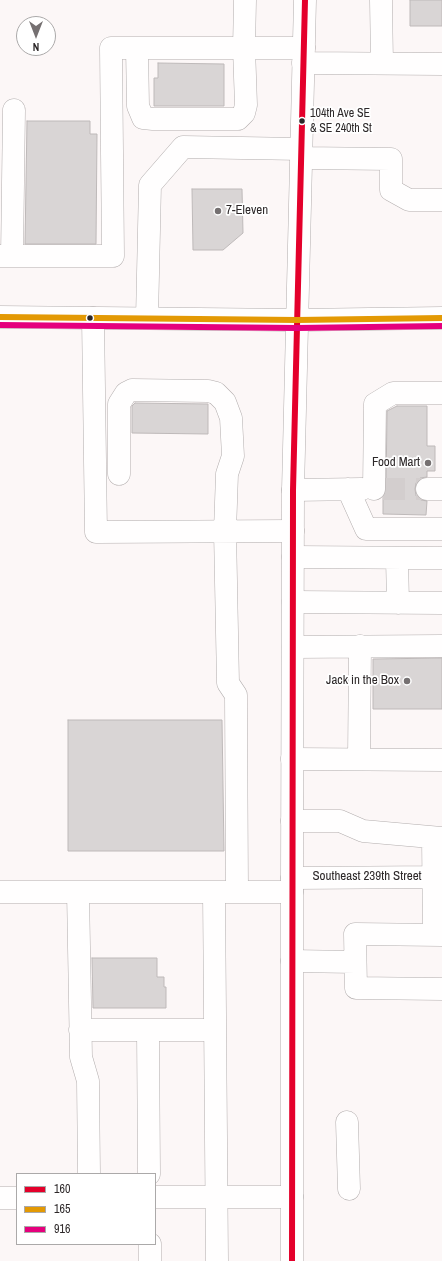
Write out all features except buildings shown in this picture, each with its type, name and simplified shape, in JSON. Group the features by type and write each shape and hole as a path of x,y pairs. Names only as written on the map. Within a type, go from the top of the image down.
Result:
{"main road":[{"path":"137,48 138,106 143,118 238,119 244,113 246,105 244,48 245,0"},
{"path":"292,1261 293,490 304,0"},
{"path":"381,0 382,64"},
{"path":"14,110 6,256 113,256 111,48 244,48 382,64 442,64"},
{"path":"147,318 150,185 183,148 391,159 391,190 409,200 442,200"},
{"path":"0,317 297,320 442,318"},
{"path":"93,318 96,532 293,531"},
{"path":"119,474 119,404 126,393 132,390 208,392 216,393 225,402 231,418 232,456 227,474 225,531 228,683 236,695 237,892"},
{"path":"293,490 378,489 375,404 393,393 442,393"},
{"path":"348,489 366,529 442,529"},
{"path":"293,557 442,558"},
{"path":"397,558 398,603"},
{"path":"293,602 442,603"},
{"path":"359,759 360,646"},
{"path":"293,647 442,646"},
{"path":"292,759 442,760"},
{"path":"292,821 340,821 363,831 437,838 438,935 355,934 355,962 356,988 442,989"},
{"name":"Southeast 239th Street","path":"0,892 237,892 292,885 437,877"},
{"path":"78,892 81,1057 88,1080 89,1173"},
{"path":"214,892 217,1261"},
{"path":"292,961 355,962"},
{"path":"80,1030 215,1030"},
{"path":"148,1030 149,1173"},
{"path":"348,1122 349,1189"},
{"path":"156,1197 292,1197"},
{"path":"0,1198 16,1198"},
{"path":"150,1245 150,1261"}],"tunnel":[{"path":"383,489 427,489"}],"transit line":[{"name":"160","path":"292,1261 293,490 305,0"},
{"name":"165","path":"0,317 297,320 442,318"},
{"name":"916","path":"0,325 297,328 442,326"}],"place":[{"name":"104th Ave SE & SE 240th St","path":"302,121"},
{"name":"7-Eleven","path":"218,211"},
{"name":"Food Mart","path":"428,463"},
{"name":"Jack in the Box","path":"407,681"}]}
